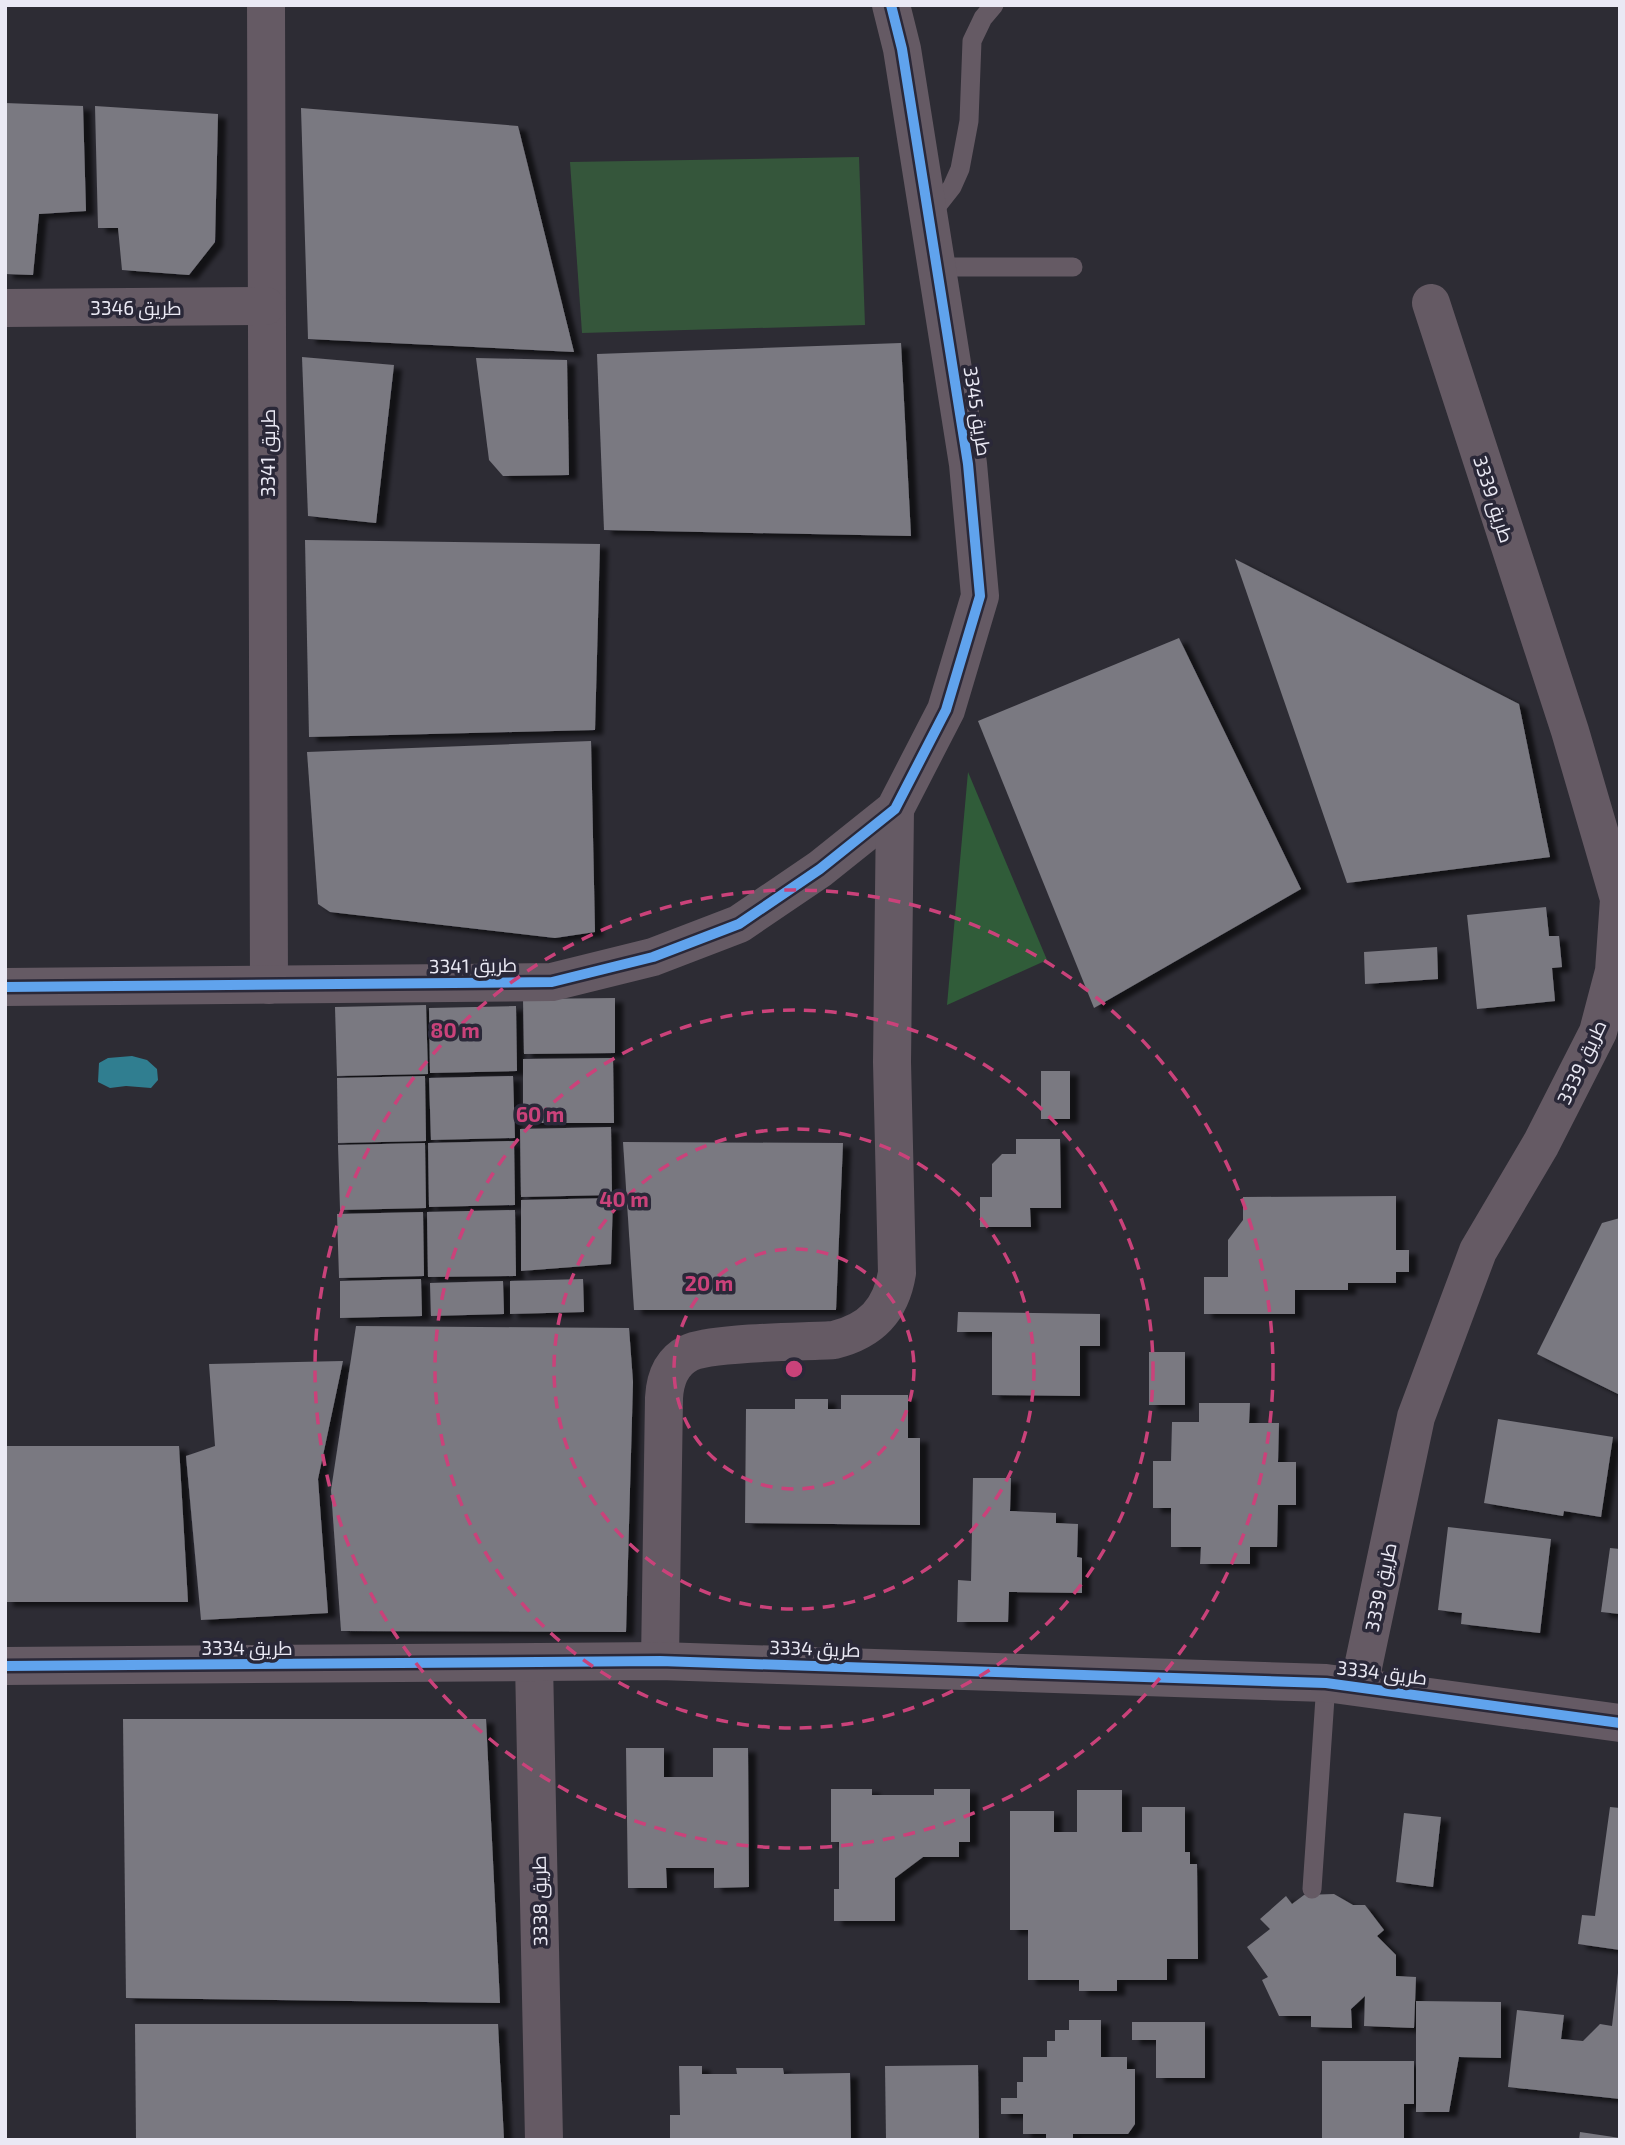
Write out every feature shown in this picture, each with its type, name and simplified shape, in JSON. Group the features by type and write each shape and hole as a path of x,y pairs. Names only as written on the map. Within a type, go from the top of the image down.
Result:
{"street":[{"name":"طريق 3341","path":"266,5 269,985"},
{"name":"طريق 3345","path":"891,5 902,49 968,464 980,596 946,710 895,809"},
{"name":"طريق 3339","path":"1343,1684 1416,1417 1478,1251 1541,1144 1598,1032 1614,971 1619,899 1570,731 1431,303"},
{"name":"طريق 3346","path":"5,308 266,306"},
{"name":"طريق 3341","path":"5,987 552,982 653,957 739,924 820,869 895,809"},
{"path":"660,1661 664,1398 669,1372 677,1362 700,1349 834,1340 850,1336 878,1318 894,1289 897,1273 892,906 895,809"},
{"name":"طريق 3334","path":"5,1666 660,1661 1343,1684 1620,1723"},
{"name":"طريق 3338","path":"534,1663 544,2140"}],"lane":[{"path":"929,215 952,187 960,169 969,121 972,41 983,18 994,5"},
{"path":"937,267 1073,267"},
{"path":"1312,1889 1343,1684"}],"green space":[{"path":"859,157 865,325 582,333 570,162"},
{"path":"968,772 1047,960 947,1005"}],"water":[{"path":"132,1056 147,1060 157,1069 158,1080 151,1088 110,1088 98,1082 99,1063 108,1058"}],"building":[{"path":"5,103 83,106 86,211 39,214 33,275 5,274"},
{"path":"95,106 218,114 215,242 189,275 122,270 118,228 98,228"},
{"path":"301,108 518,126 574,352 308,339"},
{"path":"901,343 911,536 604,530 597,354"},
{"path":"302,357 394,365 376,523 308,516"},
{"path":"476,358 567,360 569,475 503,476 489,460"},
{"path":"305,540 600,544 595,730 309,737"},
{"path":"1235,559 1519,704 1550,857 1347,883"},
{"path":"1179,638 1301,889 1094,1008 978,721"},
{"path":"591,741 595,932 555,938 330,912 318,904 307,752"},
{"path":"1546,907 1549,936 1559,936 1562,967 1552,968 1555,1001 1477,1009 1467,915"},
{"path":"1437,947 1438,979 1365,984 1364,952"},
{"path":"615,998 615,1053 524,1054 523,999"},
{"path":"426,1005 428,1074 337,1076 335,1007"},
{"path":"516,1006 517,1071 430,1073 429,1008"},
{"path":"613,1058 614,1123 523,1123 523,1059"},
{"path":"1041,1071 1070,1071 1070,1119 1041,1119"},
{"path":"425,1076 426,1141 338,1143 337,1078"},
{"path":"513,1076 515,1138 431,1140 429,1078"},
{"path":"611,1127 612,1195 521,1197 520,1129"},
{"path":"1016,1139 1060,1139 1061,1208 1030,1208 1031,1227 980,1227 980,1197 992,1197 992,1164 1002,1154 1016,1154"},
{"path":"514,1141 515,1205 429,1207 428,1143"},
{"path":"623,1142 843,1143 836,1310 634,1310"},
{"path":"425,1143 426,1208 340,1210 338,1145"},
{"path":"1396,1196 1396,1250 1409,1250 1409,1272 1396,1272 1396,1283 1348,1283 1348,1290 1295,1290 1295,1314 1204,1314 1204,1277 1228,1277 1228,1240 1243,1220 1243,1197"},
{"path":"613,1198 611,1264 521,1271 521,1200"},
{"path":"515,1210 516,1276 428,1277 427,1212"},
{"path":"423,1212 424,1276 339,1278 337,1214"},
{"path":"1620,1218 1620,1395 1537,1354 1602,1223"},
{"path":"421,1279 422,1316 340,1318 340,1281"},
{"path":"583,1279 584,1312 510,1314 510,1281"},
{"path":"503,1281 504,1314 431,1316 430,1283"},
{"path":"958,1312 1100,1314 1100,1346 1080,1346 1080,1396 992,1395 992,1332 957,1332"},
{"path":"356,1326 629,1328 633,1382 626,1632 341,1631 331,1490"},
{"path":"1149,1352 1185,1352 1185,1405 1149,1405"},
{"path":"343,1361 318,1479 328,1613 201,1620 186,1456 215,1446 209,1364"},
{"path":"841,1395 908,1395 908,1438 920,1438 920,1525 745,1523 746,1409 795,1409 795,1399 828,1399 828,1409 841,1409"},
{"path":"1199,1403 1250,1403 1249,1423 1279,1423 1278,1462 1296,1462 1296,1505 1278,1505 1277,1547 1250,1547 1250,1564 1200,1564 1201,1547 1171,1547 1171,1508 1153,1508 1153,1461 1171,1461 1172,1422 1199,1422"},
{"path":"1498,1419 1613,1437 1601,1517 1564,1511 1563,1516 1484,1503"},
{"path":"5,1446 179,1446 188,1602 5,1602"},
{"path":"973,1478 1011,1478 1010,1511 1056,1513 1056,1523 1078,1524 1077,1557 1082,1558 1082,1593 1009,1592 1008,1622 957,1622 958,1580 971,1581"},
{"path":"1448,1527 1551,1539 1540,1633 1461,1624 1462,1613 1438,1610"},
{"path":"1610,1548 1620,1549 1620,1614 1601,1612"},
{"path":"123,1719 486,1719 500,2003 126,1998"},
{"path":"626,1748 664,1748 664,1777 713,1777 713,1748 748,1748 749,1887 714,1888 714,1868 666,1868 667,1888 628,1888"},
{"path":"831,1789 872,1789 872,1795 934,1795 934,1789 970,1789 970,1842 959,1842 959,1857 923,1857 895,1878 895,1921 834,1921 834,1889 839,1889 839,1842 831,1842"},
{"path":"1077,1790 1122,1790 1122,1832 1142,1832 1142,1807 1185,1807 1185,1852 1190,1852 1190,1864 1197,1864 1198,1959 1167,1959 1167,1980 1117,1980 1117,1991 1079,1991 1079,1980 1028,1980 1028,1930 1010,1930 1010,1811 1054,1811 1054,1832 1077,1832"},
{"path":"1610,1807 1620,1808 1620,1950 1578,1944 1582,1915 1595,1916"},
{"path":"1404,1813 1441,1817 1433,1887 1396,1882"},
{"path":"1334,1894 1353,1905 1365,1905 1384,1930 1377,1936 1396,1955 1396,1976 1416,1977 1414,2028 1364,2026 1365,1996 1351,2009 1352,2028 1311,2027 1311,2016 1279,2016 1262,1980 1268,1977 1247,1947 1270,1929 1260,1919 1286,1896 1292,1904 1304,1895"},
{"path":"1618,1973 1620,2099 1508,2087 1517,2010 1564,2015 1561,2039 1583,2041 1600,2024 1612,2026"},
{"path":"1416,2001 1501,2002 1501,2058 1459,2057 1449,2112 1416,2112"},
{"path":"1069,2020 1101,2020 1101,2057 1127,2057 1127,2069 1135,2069 1135,2124 1128,2134 1073,2134 1073,2140 1046,2140 1046,2134 1023,2134 1023,2114 1001,2114 1001,2098 1017,2098 1017,2082 1023,2082 1023,2057 1047,2057 1047,2041 1055,2041 1055,2030 1069,2030"},
{"path":"1132,2022 1205,2022 1205,2078 1156,2078 1156,2040 1132,2040"},
{"path":"135,2024 498,2024 504,2140 136,2140"},
{"path":"1322,2061 1414,2061 1414,2104 1404,2104 1404,2140 1322,2140"},
{"path":"978,2065 979,2140 886,2140 885,2066"},
{"path":"679,2066 702,2066 702,2074 737,2074 736,2068 783,2068 784,2074 850,2073 851,2140 670,2140 670,2115 680,2115"},
{"path":"1580,2132 1620,2138 1620,2140 1579,2140"}],"cycle path":[{"path":"5,987 552,982 653,957 739,924 820,869 895,809 946,710 980,596 968,464 902,49 891,5"},
{"path":"5,1666 660,1661 1326,1683 1620,1723"}]}
